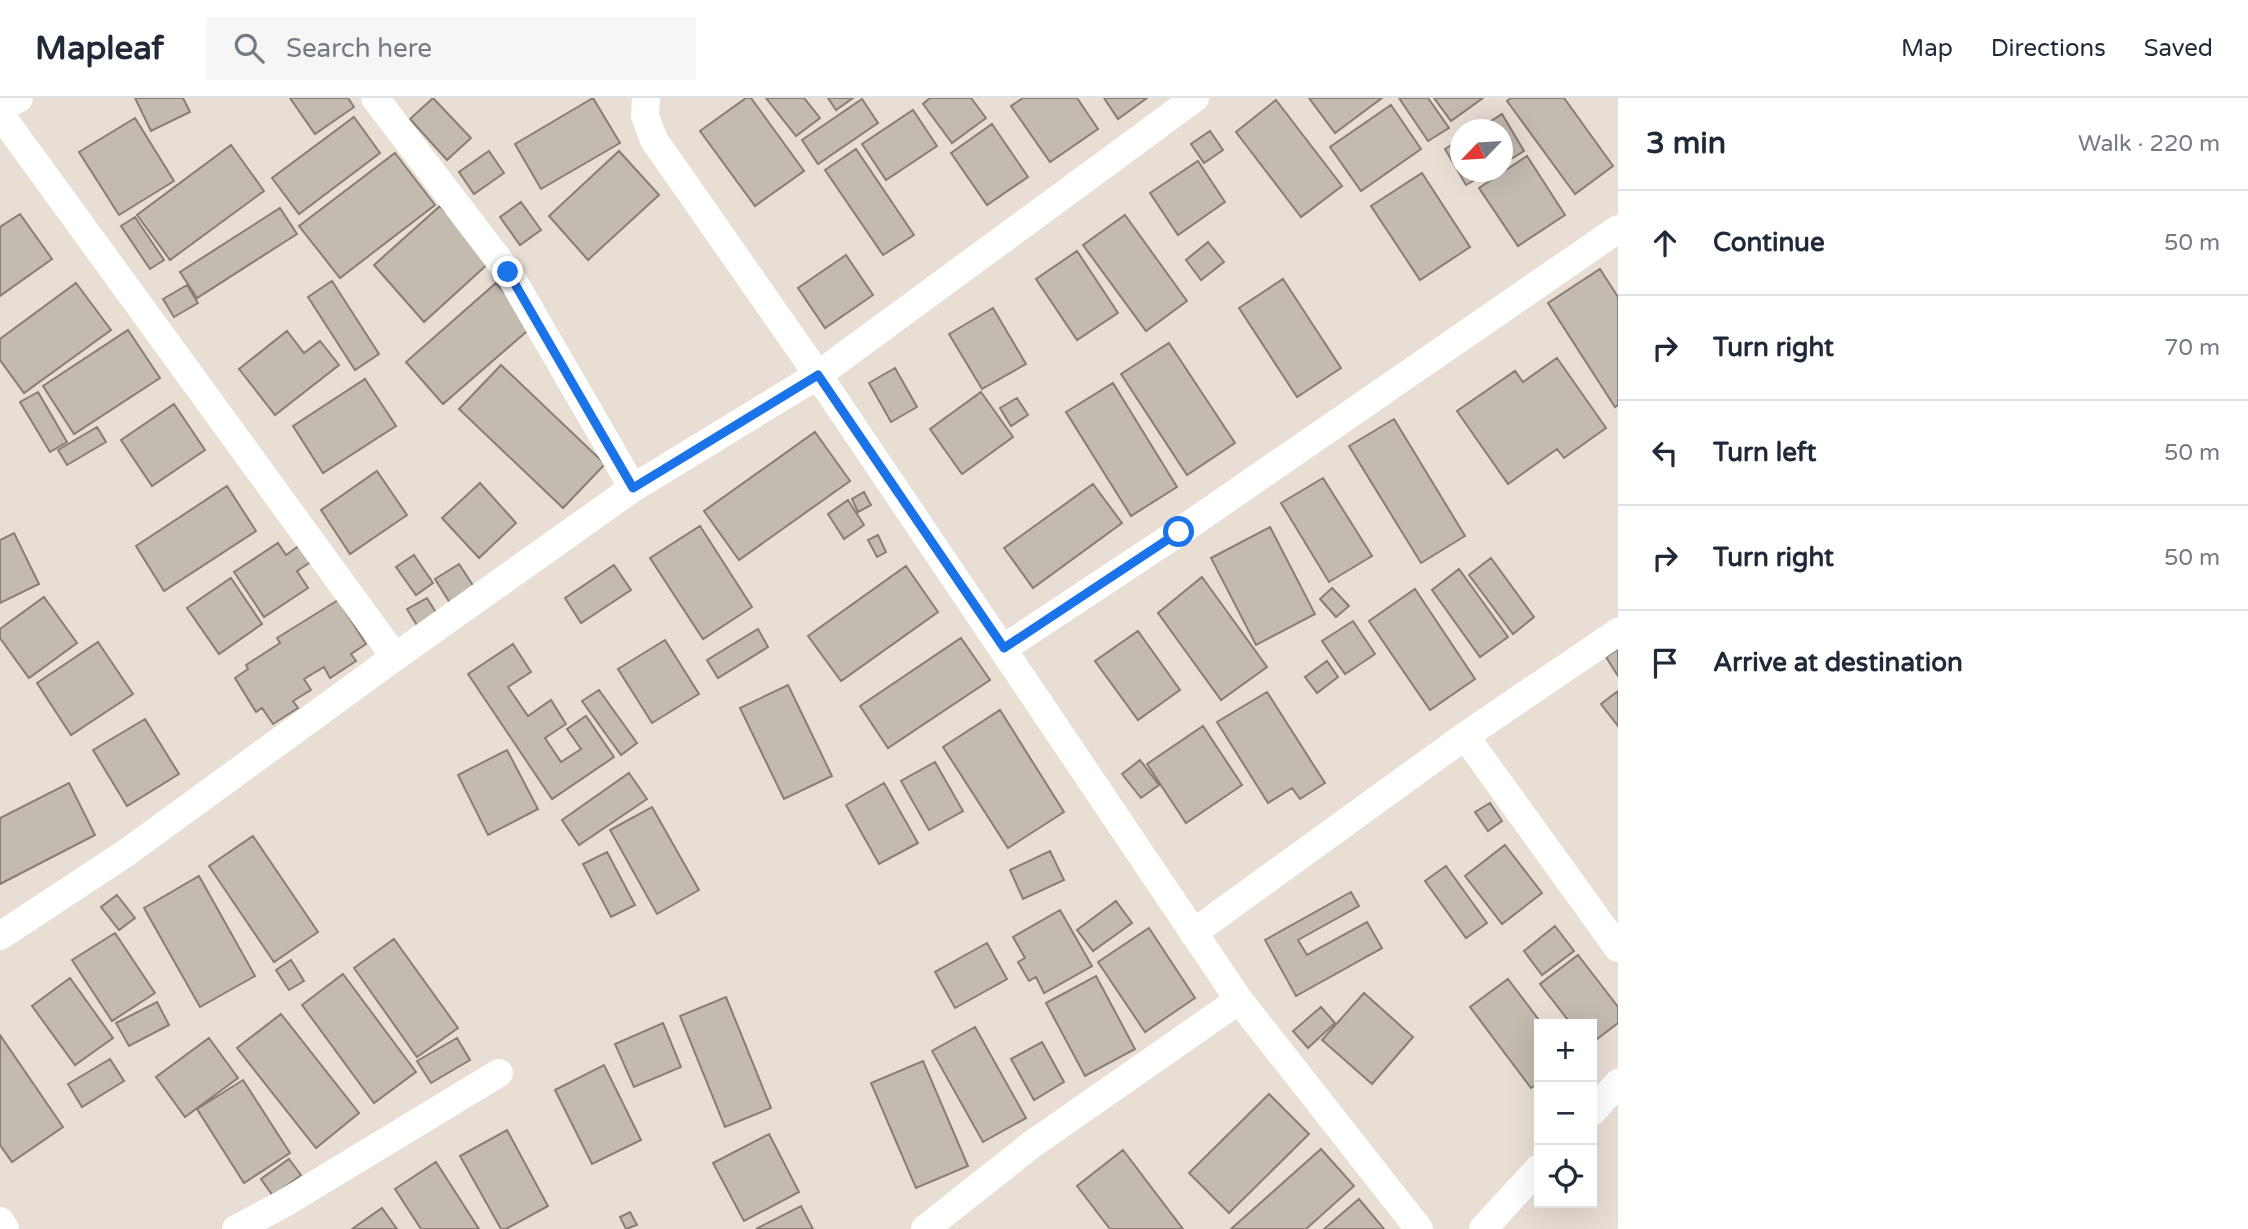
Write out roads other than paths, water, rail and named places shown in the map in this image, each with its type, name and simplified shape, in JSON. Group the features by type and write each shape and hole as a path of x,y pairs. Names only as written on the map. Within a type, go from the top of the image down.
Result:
{"street":[{"path":"19,98 0,111 395,657"},
{"path":"375,98 508,272 633,488"},
{"path":"646,98 645,116 654,140 1004,648 1193,933 1239,1000 1419,1229"},
{"path":"0,936 126,853 633,488 818,375 1195,98"},
{"path":"1004,648 1179,532 1618,229"},
{"path":"1193,933 1465,736 1618,632"},
{"path":"1465,736 1618,948"},
{"path":"925,1229 1031,1146 1239,1000"},
{"path":"236,1229 283,1204 499,1073"},
{"path":"1597,1106 1618,1083"},
{"path":"1483,1229 1534,1173"},
{"path":"0,1221 5,1229"}]}
